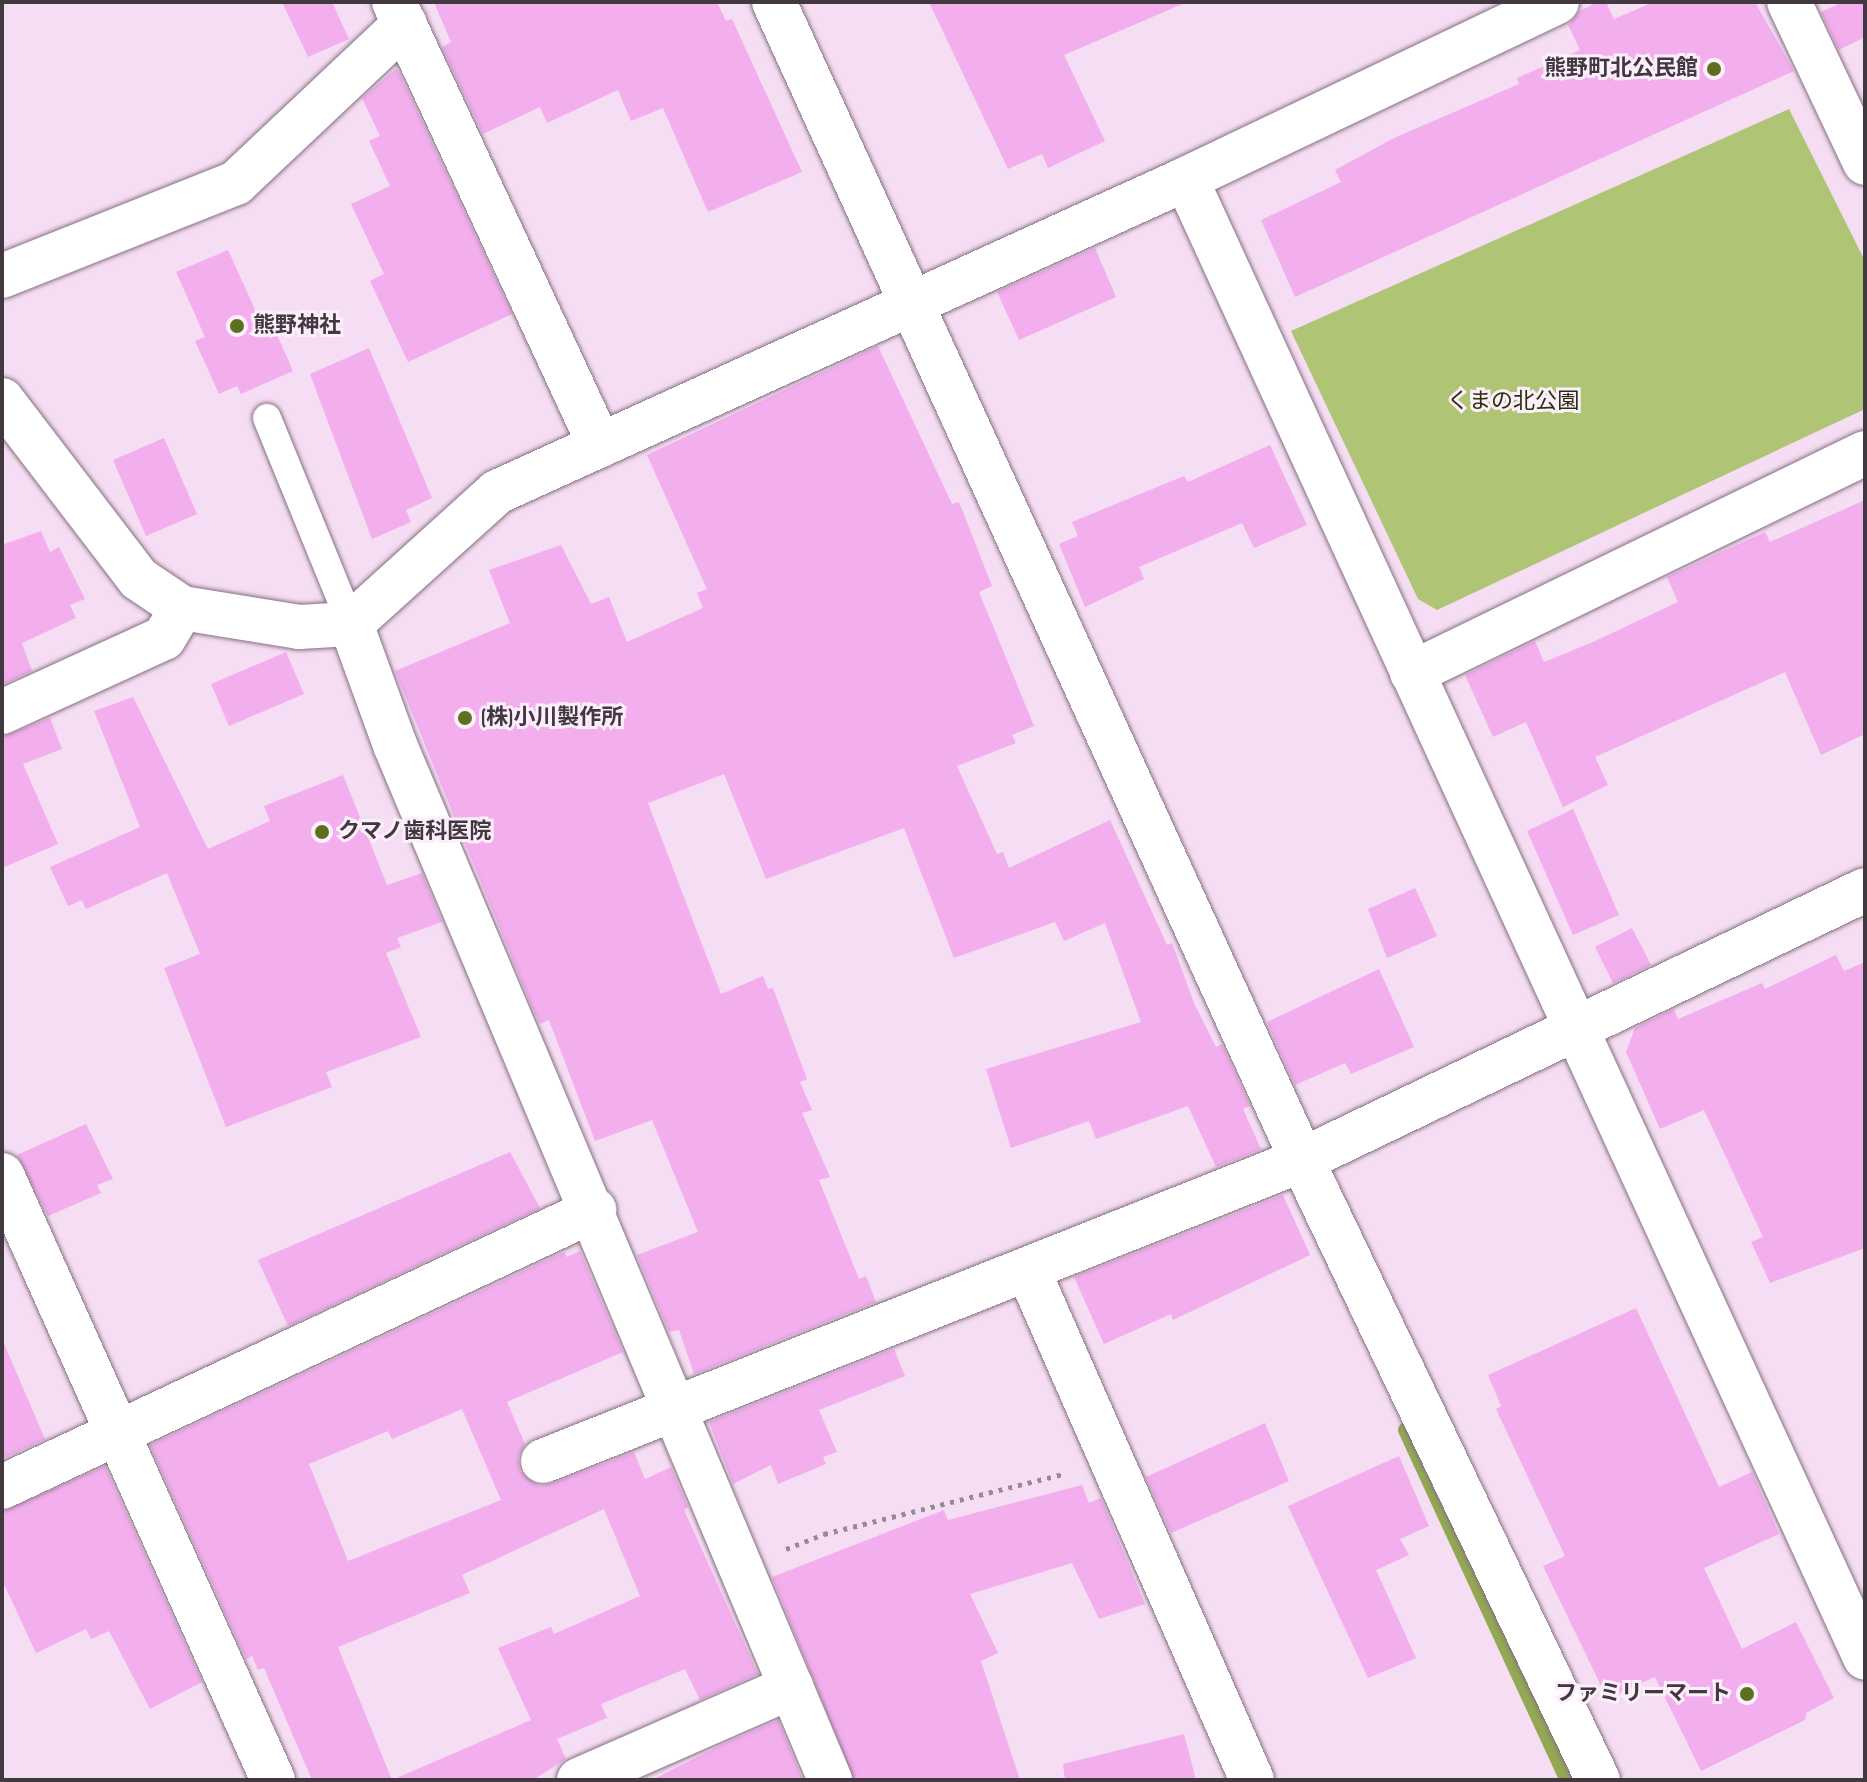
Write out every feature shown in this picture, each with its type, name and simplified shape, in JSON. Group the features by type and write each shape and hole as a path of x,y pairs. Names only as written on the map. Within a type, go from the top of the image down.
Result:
{"street":[{"path":"774,2 1302,1160 1598,1780"},
{"path":"2,400 139,579 182,608 299,627 351,624 497,492 1186,179 1557,2"},
{"path":"1789,2 1865,163"},
{"path":"2,276 236,183 400,13 600,445"},
{"path":"1186,179 1412,673 1579,1028 1865,1657"},
{"path":"1412,673 1865,453"},
{"path":"2,712 164,638 182,608"},
{"path":"351,624 395,745 594,1210 830,1780"},
{"path":"543,1461 1302,1160 1865,890"},
{"path":"2,1175 273,1780"},
{"path":"2,1487 594,1210"},
{"path":"1028,1270 1252,1780"},
{"path":"579,1780 791,1687"}],"lane":[{"path":"267,418 351,624"}],"path":[{"path":"741,1567 824,1534 1112,1462"}],"green space":[{"name":"くまの北公園","path":"1789,109 1865,261 1865,409 1437,610 1418,599 1291,331"}],"building":[{"path":"282,2 332,2 349,39 308,57"},
{"path":"434,2 717,2 726,21 732,19 802,172 708,212 663,108 631,121 618,90 547,123 540,107 483,134 442,47 451,42"},
{"path":"929,2 1187,2 1064,55 1105,141 1048,168 1042,154 1008,169"},
{"path":"1598,2 1606,2 1614,19 1654,2 1755,2 1794,71 1295,297 1261,220 1341,182 1335,170 1394,138 1519,84 1517,78 1580,50 1568,25 1580,11"},
{"path":"1843,2 1865,2 1865,37 1839,50 1821,12"},
{"path":"397,68 512,314 408,362 370,281 384,274 351,204 390,186 369,141 380,136 362,98"},
{"path":"1095,248 1116,297 1019,340 997,292"},
{"name":"熊野神社","path":"228,250 258,316 267,312 293,371 241,394 237,386 219,394 195,341 205,337 176,272"},
{"path":"878,346 952,504 959,502 992,586 979,592 1034,726 1012,735 1016,743 957,766 997,854 1003,852 1009,868 1110,820 1167,945 1172,943 1194,1003 1216,1047 1222,1044 1250,1106 1243,1109 1261,1149 1216,1167 1188,1106 1096,1139 1089,1121 1011,1148 986,1069 1141,1022 1105,923 1064,941 1055,922 954,958 904,828 766,879 724,774 648,803 721,994 763,976 768,989 773,988 807,1079 800,1082 812,1110 802,1113 830,1177 819,1180 859,1279 866,1276 876,1302 694,1374 679,1330 669,1332 637,1255 698,1232 652,1120 595,1141 549,1020 540,1024 534,1012 395,671 510,623 489,570 561,545 591,604 609,597 627,642 703,608 697,593 707,589 647,455"},
{"path":"369,348 432,498 406,510 411,522 372,539 310,374"},
{"path":"164,438 197,514 146,536 113,460"},
{"path":"1270,445 1307,525 1254,548 1242,523 1139,567 1144,579 1085,607 1059,544 1078,536 1072,522 1184,476 1188,482"},
{"path":"1865,500 1865,734 1821,755 1785,672 1595,757 1608,785 1563,807 1526,722 1493,737 1465,675 1535,641 1544,662 1593,642 1678,602 1667,577 1765,532 1770,542"},
{"path":"41,531 50,552 59,547 85,599 70,605 76,618 22,643 32,671 2,685 2,545"},
{"path":"286,652 304,694 229,726 211,684"},
{"path":"133,697 208,849 270,821 264,806 343,775 387,885 422,873 442,922 397,938 401,947 386,953 421,1037 326,1072 332,1087 226,1127 164,968 200,954 167,873 86,909 82,900 68,906 50,867 140,827 94,711"},
{"path":"50,718 62,749 23,764 58,844 2,868 2,737"},
{"path":"1573,809 1619,915 1573,935 1527,831"},
{"path":"1415,888 1437,936 1387,958 1368,909"},
{"path":"1632,928 1651,965 1613,983 1595,947"},
{"path":"1836,955 1844,971 1865,962 1865,1248 1770,1283 1751,1242 1763,1237 1704,1110 1660,1129 1626,1052 1635,1028 1674,1009 1678,1019 1762,983 1765,989"},
{"path":"1379,969 1414,1047 1351,1074 1345,1063 1295,1085 1267,1022"},
{"path":"86,1124 113,1179 97,1185 101,1193 48,1216 17,1155"},
{"path":"510,1152 540,1208 288,1326 258,1260"},
{"path":"1283,1195 1310,1255 1173,1320 1171,1314 1104,1344 1074,1277"},
{"path":"580,1251 623,1352 507,1402 525,1444 518,1457 520,1471 539,1486 551,1484 634,1452 645,1479 671,1467 688,1507 684,1510 758,1674 700,1700 685,1669 601,1704 607,1718 557,1739 566,1759 533,1780 392,1780 312,1780 264,1668 258,1670 252,1656 246,1659 150,1445 564,1252 567,1257","holes":["462,1409 501,1500 348,1561 309,1464 388,1431 392,1439","604,1509 640,1596 554,1634 551,1627 498,1648 531,1720 392,1780 338,1647 470,1593 462,1575"]},
{"path":"1636,1308 1719,1487 1752,1472 1779,1534 1704,1568 1742,1649 1796,1622 1834,1698 1806,1713 1805,1720 1701,1771 1655,1677 1607,1698 1543,1566 1565,1556 1496,1409 1501,1406 1488,1375"},
{"path":"2,1339 45,1439 2,1459"},
{"path":"894,1349 905,1376 819,1410 837,1452 823,1457 826,1464 778,1484 771,1465 733,1484 709,1422"},
{"path":"1265,1423 1289,1481 1171,1533 1146,1477"},
{"path":"1399,1456 1429,1526 1400,1539 1409,1555 1376,1570 1416,1658 1368,1678 1288,1506"},
{"path":"105,1466 202,1682 150,1709 109,1631 91,1639 86,1629 36,1653 2,1580 2,1512"},
{"path":"1082,1485 1089,1503 1101,1498 1145,1604 1099,1619 1072,1563 970,1594 998,1653 981,1661 1020,1780 854,1780 772,1577 944,1510 948,1520"},
{"path":"778,1720 803,1780 652,1780 723,1744"},
{"path":"1184,1734 1196,1780 1065,1780 1063,1764"}],"waterway":[{"path":"1406,1430 1568,1780"}],"place":[{"name":"熊野町北公民館","path":"1714,69"},
{"name":"熊野神社","path":"237,326"},
{"name":"(株)小川製作所","path":"465,718"},
{"name":"クマノ歯科医院","path":"322,832"},
{"name":"ファミリーマート","path":"1747,1694"}]}
